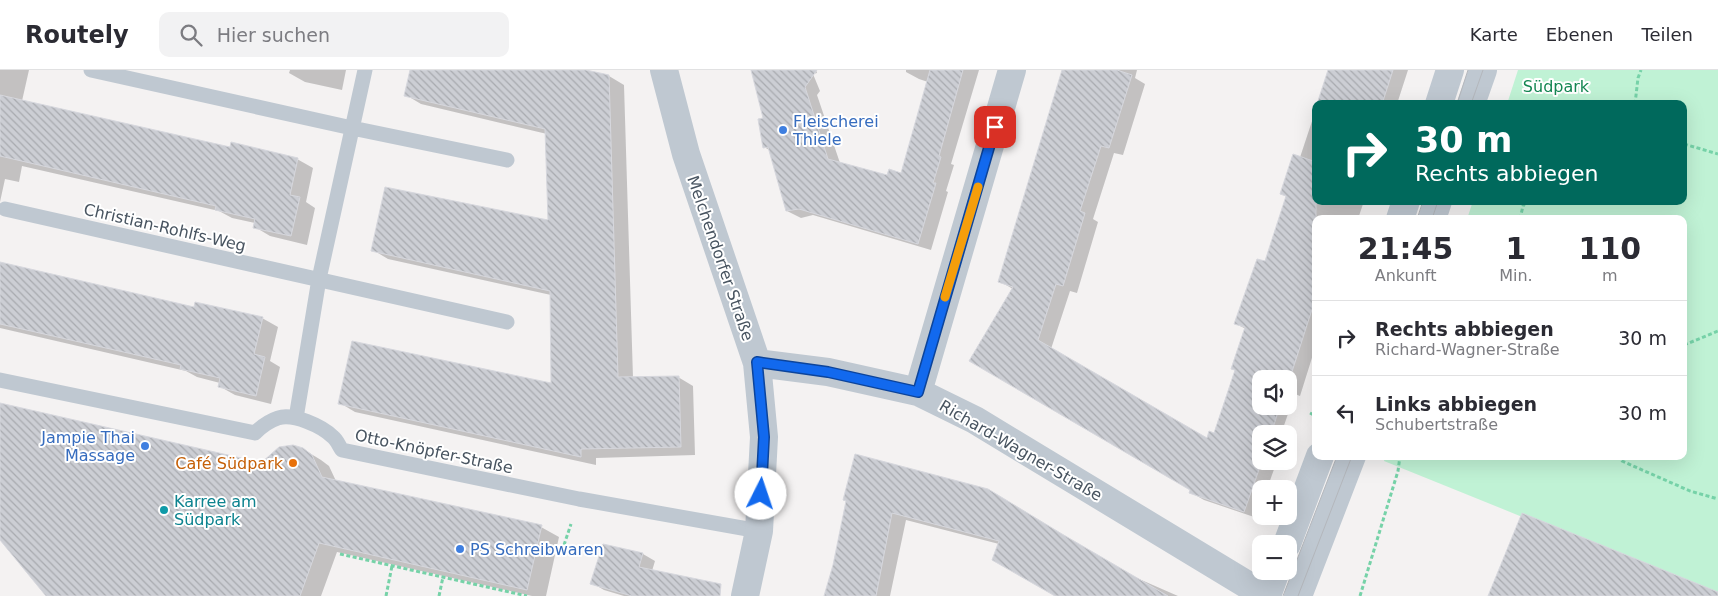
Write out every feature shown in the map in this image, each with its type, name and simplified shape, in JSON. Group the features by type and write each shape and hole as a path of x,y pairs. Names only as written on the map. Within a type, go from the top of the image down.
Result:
{"street":[{"name":"Melchendorfer Straße","path":"664,70 686,154 757,362 764,437 758,532 745,596"},
{"path":"918,392 1012,70"},
{"path":"1440,100 1450,70"},
{"path":"1472,100 1483,70"},
{"name":"Richard-Wagner-Straße","path":"757,362 828,372 918,392 975,420 1246,584 1262,596"},
{"path":"1290,535 1318,460"},
{"path":"1298,596 1351,460"},
{"path":"1267,596 1273,580"}],"lane":[{"path":"92,70 352,128 507,160"},
{"path":"296,418 319,279 365,70"},
{"name":"Christian-Rohlfs-Weg","path":"5,209 506,322"},
{"name":"Otto-Knöpfer-Straße","path":"0,380 255,433 279,418 296,418 320,427 334,437 342,450 579,499 758,532"}],"path":[{"path":"1635,100 1641,70"},
{"path":"1687,145 1718,154"},
{"path":"1687,344 1718,331"},
{"path":"1360,596 1398,471 1399,460"},
{"path":"1621,460 1690,491 1718,499"},
{"path":"340,554 527,596"},
{"path":"386,596 392,566"},
{"path":"439,596 443,578"}],"green space":[{"name":"Südpark","path":"1518,70 1718,70 1718,596 1384,461 1687,460 1687,215 1468,215 1472,205 1687,205 1687,100 1508,100"}],"building":[{"path":"410,70 586,70 609,75 618,377 679,376 681,447 581,449 581,457 338,404 352,341 551,383 550,291 371,251 385,187 548,220 545,129 404,96"},
{"path":"751,70 817,70 805,87 828,159 887,175 889,169 901,173 930,70 963,70 939,156 941,157 933,183 936,183 918,244 799,209 786,211 768,147 763,148 758,119 763,118"},
{"path":"1062,70 1117,70 1132,75 1109,148 1101,146 1080,211 1085,213 1063,286 1056,284 1038,340 1207,438 1209,431 1214,433 1235,370 1231,369 1245,327 1234,324 1257,259 1265,261 1286,196 1280,194 1293,154 1312,161 1312,205 1316,205 1316,215 1312,215 1312,309 1293,370 1252,370 1252,415 1277,415 1274,425 1252,425 1252,470 1259,470 1255,480 1252,480 1252,489 1244,512 1189,493 1190,490 969,361 1013,287 998,282"},
{"path":"1328,70 1393,70 1383,100 1318,100"},
{"path":"0,95 230,147 231,142 298,158 290,195 300,197 291,236 253,228 255,219 215,210 216,206 0,156"},
{"path":"0,262 194,307 195,302 263,317 254,354 265,357 256,396 218,387 220,378 180,369 181,365 0,324"},
{"name":"Karree am Südpark","path":"0,403 241,458 241,461 245,459 261,463 279,447 293,445 303,448 312,455 322,477 542,525 527,590 319,543 300,596 46,596 0,540"},
{"path":"855,454 988,489 1168,596 1055,596 992,560 999,541 892,513 876,596 824,596 833,565 846,501 843,500"},
{"path":"1522,513 1718,592 1718,596 1488,596"},
{"path":"603,544 643,553 639,567 721,584 720,596 632,596 590,584"}],"tram line":[{"path":"1458,100 1468,70"},
{"path":"1472,100 1483,70"},
{"path":"1418,215 1422,205"},
{"path":"1433,215 1437,205"},
{"path":"1283,596 1335,460"},
{"path":"1298,596 1350,460"}],"slow traffic":[{"path":"945,297 978,187"}],"place":[{"name":"Fleischerei Thiele","path":"783,130"},
{"name":"Jampie Thai Massage","path":"145,446"},
{"name":"Café Südpark","path":"293,463"},
{"name":"Karree am Südpark","path":"164,510"},
{"name":"PS Schreibwaren","path":"460,549"}],"route":[{"path":"761,494 764,437 757,362 828,372 918,392 995,127"}]}
